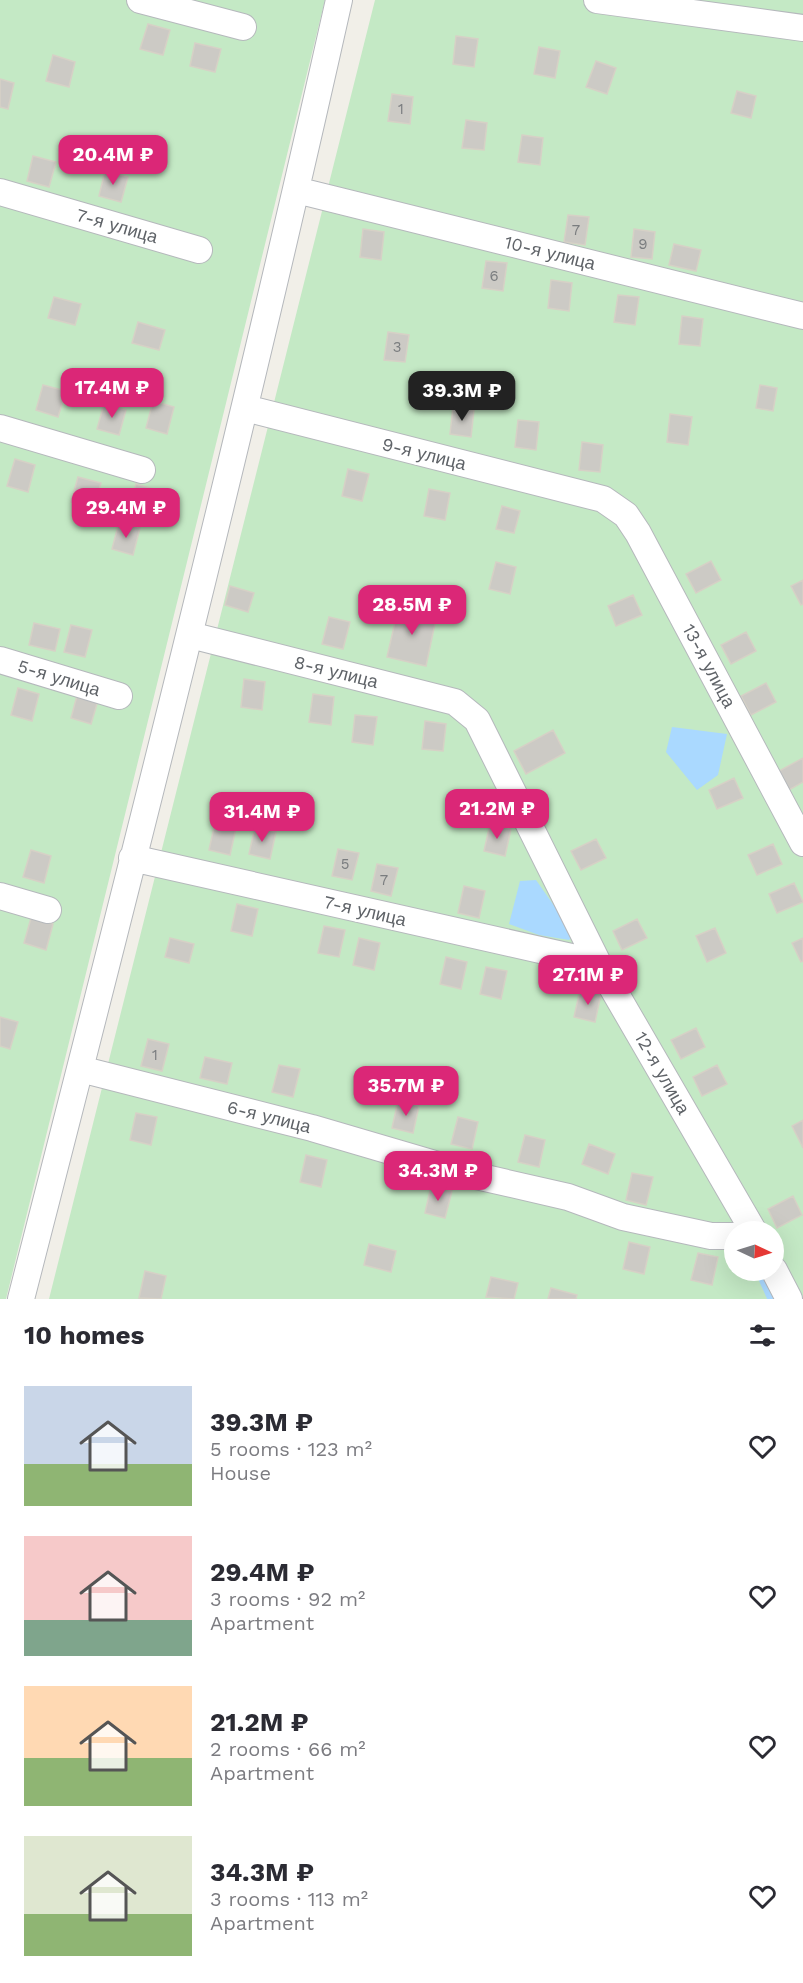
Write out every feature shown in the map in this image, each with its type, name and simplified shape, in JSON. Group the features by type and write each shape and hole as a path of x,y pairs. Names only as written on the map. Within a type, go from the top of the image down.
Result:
{"street":[{"path":"140,0 243,27"},
{"path":"21,1299 190,635 339,0"},
{"path":"597,0 803,28"},
{"name":"10-я улица","path":"296,190 803,316"},
{"name":"7-я улица","path":"0,192 200,250"},
{"name":"9-я улица","path":"245,408 603,499"},
{"path":"0,428 142,470"},
{"name":"13-я улица","path":"603,499 626,515 638,533 803,843"},
{"name":"8-я улица","path":"190,635 455,702 477,720"},
{"name":"5-я улица","path":"0,660 119,696"},
{"name":"12-я улица","path":"477,720 598,963 747,1221"},
{"name":"7-я улица","path":"132,858 598,963"},
{"path":"0,896 48,910"},
{"name":"6-я улица","path":"80,1069 312,1128 471,1175 568,1197 622,1216 711,1236 724,1236"},
{"path":"780,1281 789,1299"}],"green space":[{"path":"0,0 325,0 6,1299 0,1299"},
{"path":"375,0 803,0 803,1299 49,1299"}],"water":[{"path":"672,727 727,734 718,775 697,790 666,752"},
{"path":"536,880 574,934 569,940 539,935 509,924 520,881"}],"building":[{"path":"148,24 170,30 163,55 140,49"},
{"path":"456,36 478,39 474,67 453,64"},
{"path":"195,43 221,49 215,72 190,66"},
{"path":"539,47 560,51 555,78 534,74"},
{"path":"53,55 75,62 69,87 46,81"},
{"path":"596,61 616,68 607,94 586,87"},
{"path":"0,79 14,83 8,109 0,107"},
{"path":"737,91 756,96 751,118 731,113"},
{"path":"392,94 413,97 410,124 388,121"},
{"path":"466,120 487,123 484,150 462,148"},
{"path":"522,135 543,138 540,165 518,162"},
{"path":"33,156 56,162 49,187 27,181"},
{"path":"105,171 128,177 121,202 99,196"},
{"path":"568,215 589,217 585,245 564,242"},
{"path":"363,229 384,232 381,260 360,257"},
{"path":"634,229 655,232 652,259 631,257"},
{"path":"674,244 701,250 696,271 669,265"},
{"path":"486,261 507,263 503,291 482,288"},
{"path":"551,280 572,283 569,311 548,308"},
{"path":"618,295 639,297 635,325 614,322"},
{"path":"54,297 81,304 75,325 48,318"},
{"path":"682,316 703,319 700,346 679,344"},
{"path":"138,322 165,330 159,350 132,343"},
{"path":"388,332 409,335 405,362 384,360"},
{"path":"43,385 66,391 58,417 36,410"},
{"path":"760,385 777,388 773,411 756,408"},
{"path":"153,401 174,407 167,434 146,428"},
{"path":"104,404 126,410 119,435 97,429"},
{"path":"453,407 474,410 471,437 450,434"},
{"path":"670,414 692,417 688,445 667,442"},
{"path":"518,420 539,422 536,450 515,447"},
{"path":"582,442 603,445 600,472 579,470"},
{"path":"15,459 35,465 28,492 7,486"},
{"path":"348,469 369,474 362,501 342,496"},
{"path":"78,477 101,483 93,508 71,502"},
{"path":"136,484 157,490 150,517 129,511"},
{"path":"429,489 450,493 445,520 424,516"},
{"path":"502,506 520,511 514,533 496,529"},
{"path":"119,522 140,528 133,555 112,549"},
{"path":"711,561 721,580 696,593 686,574"},
{"path":"496,562 516,567 510,594 489,589"},
{"path":"803,580 803,604 801,605 791,586"},
{"path":"230,586 254,593 248,612 225,605"},
{"path":"633,595 642,615 616,626 608,606"},
{"path":"399,605 437,614 426,666 387,657"},
{"path":"329,617 350,622 343,649 322,644"},
{"path":"34,623 60,629 55,651 29,645"},
{"path":"71,625 92,630 85,657 64,652"},
{"path":"746,632 756,651 731,664 721,645"},
{"path":"244,679 265,682 262,710 241,707"},
{"path":"766,683 776,702 751,715 741,696"},
{"path":"18,688 39,694 32,721 11,715"},
{"path":"78,692 99,697 91,724 71,718"},
{"path":"313,694 334,697 331,725 309,722"},
{"path":"355,715 377,717 373,745 352,742"},
{"path":"425,721 446,724 443,751 422,749"},
{"path":"553,730 565,753 526,774 514,751"},
{"path":"803,758 803,782 789,790 779,771"},
{"path":"734,778 743,798 717,809 709,790"},
{"path":"215,823 236,828 230,855 209,850"},
{"path":"490,824 511,829 505,856 484,851"},
{"path":"255,827 276,832 270,859 249,854"},
{"path":"596,839 606,858 581,870 571,851"},
{"path":"773,844 782,864 757,875 748,855"},
{"path":"338,849 359,853 352,880 332,876"},
{"path":"31,850 51,856 44,883 23,877"},
{"path":"377,864 398,868 391,896 371,891"},
{"path":"794,883 803,902 777,913 769,894"},
{"path":"464,886 485,891 479,918 458,913"},
{"path":"237,904 258,909 252,936 231,931"},
{"path":"31,918 53,924 46,950 24,943"},
{"path":"637,919 647,938 622,950 613,931"},
{"path":"324,926 345,930 339,957 318,953"},
{"path":"715,928 726,953 707,962 696,936"},
{"path":"170,938 194,944 189,963 165,957"},
{"path":"359,938 380,943 374,970 353,965"},
{"path":"803,938 803,961 801,962 792,943"},
{"path":"446,957 467,962 461,989 440,984"},
{"path":"486,967 507,971 501,999 480,994"},
{"path":"580,990 601,994 595,1022 574,1017"},
{"path":"0,1017 18,1022 10,1049 0,1046"},
{"path":"696,1028 705,1047 681,1059 671,1040"},
{"path":"148,1039 169,1044 162,1071 141,1066"},
{"path":"205,1057 232,1063 227,1084 200,1078"},
{"path":"279,1065 300,1069 293,1097 272,1092"},
{"path":"717,1065 727,1084 702,1096 693,1077"},
{"path":"398,1101 419,1106 413,1133 392,1128"},
{"path":"136,1113 157,1117 151,1145 130,1140"},
{"path":"458,1117 478,1122 472,1149 451,1144"},
{"path":"803,1120 803,1148 792,1126"},
{"path":"525,1135 545,1140 539,1167 518,1162"},
{"path":"589,1144 615,1154 608,1174 582,1164"},
{"path":"306,1155 327,1160 321,1187 300,1182"},
{"path":"632,1173 653,1177 646,1205 626,1200"},
{"path":"431,1186 452,1191 445,1218 425,1213"},
{"path":"793,1196 802,1215 784,1224 784,1221 774,1221 768,1209"},
{"path":"629,1242 650,1247 644,1274 623,1269"},
{"path":"369,1244 396,1251 391,1272 364,1265"},
{"path":"698,1253 718,1257 712,1285 691,1280"},
{"path":"145,1271 166,1276 161,1299 139,1298"},
{"path":"491,1277 518,1283 514,1299 486,1297"},
{"path":"551,1288 577,1295 576,1299 548,1299"}],"waterway":[{"path":"763,1281 771,1299"}]}
